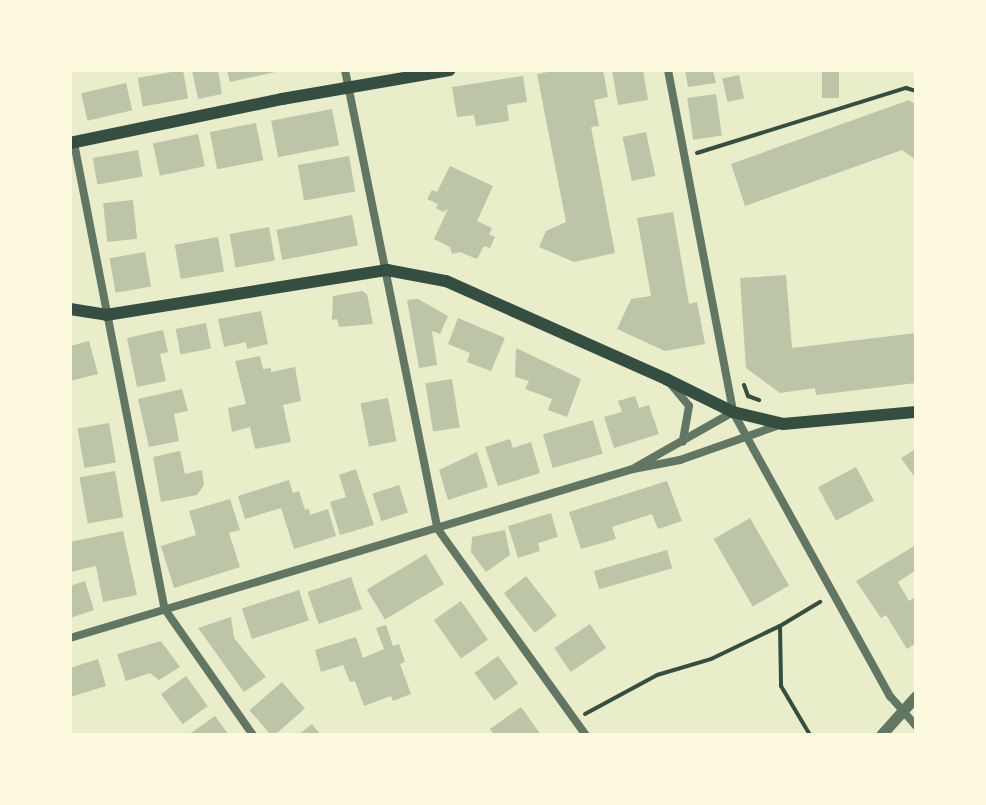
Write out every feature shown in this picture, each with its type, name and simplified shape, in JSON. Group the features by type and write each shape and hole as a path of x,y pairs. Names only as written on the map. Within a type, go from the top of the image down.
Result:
{"main road":[{"path":"72,143 348,87 450,70"},
{"path":"70,309 106,315 387,270 446,281 733,412 783,424 916,412"}],"street":[{"path":"345,70 437,528 586,735"},
{"path":"668,70 733,412 744,438 901,710 916,726"},
{"path":"72,143 164,608 253,735"},
{"path":"666,379 689,406 683,441"},
{"path":"633,469 733,412"},
{"path":"70,638 633,469 680,460 783,424"},
{"path":"881,735 916,696"}],"path":[{"path":"683,158 906,88 916,91"},
{"path":"575,720 600,703 657,675 711,659 780,626 820,602"},
{"path":"780,626 781,686 810,735"}],"building":[{"path":"183,70 188,99 143,107 138,78"},
{"path":"192,70 218,70 222,94 198,99"},
{"path":"227,70 279,70 280,71 230,82"},
{"path":"559,70 603,70 608,97 594,100 599,126 591,127 615,253 574,262 539,247 546,231 566,222 537,74"},
{"path":"612,70 643,70 648,100 618,105"},
{"path":"685,70 713,70 716,83 688,87"},
{"path":"822,70 839,70 839,98 822,98"},
{"path":"739,75 744,98 727,102 722,79"},
{"path":"523,76 527,102 507,105 509,121 476,126 474,115 457,117 452,87"},
{"path":"126,83 132,110 87,121 81,93"},
{"path":"716,94 722,136 693,140 687,98"},
{"path":"909,100 916,105 916,160 902,150 745,206 731,164"},
{"path":"332,109 339,145 278,157 271,121"},
{"path":"256,123 263,160 217,169 210,132"},
{"path":"646,132 655,176 632,181 623,137"},
{"path":"198,134 205,166 160,176 153,144"},
{"path":"138,150 143,177 97,185 93,158"},
{"path":"349,156 355,191 304,200 298,165"},
{"path":"450,166 493,186 477,221 492,228 489,234 495,237 490,248 484,246 477,259 460,252 452,254 450,247 434,239 448,209 443,212 436,208 438,204 427,199 432,190 437,192"},
{"path":"133,200 137,239 107,242 103,203"},
{"path":"673,212 689,304 697,302 705,344 665,351 617,329 631,299 651,296 637,218"},
{"path":"352,215 358,245 282,260 276,230"},
{"path":"269,227 275,260 236,267 230,234"},
{"path":"218,237 224,271 181,279 175,245"},
{"path":"145,252 151,286 116,293 110,258"},
{"path":"786,275 792,348 916,333 916,383 816,395 815,388 780,393 746,368 740,278"},
{"path":"362,291 367,294 373,324 339,327 337,319 332,320 333,296"},
{"path":"418,299 448,316 440,334 432,331 437,365 419,368 407,300"},
{"path":"261,311 268,344 247,349 246,342 224,347 218,319"},
{"path":"458,318 505,338 491,371 467,362 470,353 448,344"},
{"path":"206,323 211,349 181,354 176,329"},
{"path":"163,330 168,352 160,354 166,381 137,387 127,338"},
{"path":"89,341 98,374 70,381 70,346"},
{"path":"516,348 581,379 567,417 548,410 552,399 525,389 529,381 515,377"},
{"path":"260,356 263,369 271,368 271,372 295,367 301,401 283,405 291,442 255,449 250,427 232,432 228,408 246,404 235,361"},
{"path":"452,379 460,427 433,432 425,383"},
{"path":"182,389 188,411 174,414 179,441 149,447 138,399"},
{"path":"635,396 639,408 649,405 659,434 614,448 604,417 622,412 618,401"},
{"path":"388,398 396,441 369,447 361,403"},
{"path":"593,420 603,454 553,468 543,434"},
{"path":"109,423 116,462 84,468 77,429"},
{"path":"510,439 513,448 531,442 540,473 498,486 485,447"},
{"path":"916,449 916,479 901,458"},
{"path":"180,451 185,474 202,470 204,485 197,495 161,502 153,457"},
{"path":"477,452 488,487 448,500 439,470"},
{"path":"856,467 874,501 836,521 818,487"},
{"path":"356,469 374,525 340,535 330,502 346,497 339,475"},
{"path":"115,471 123,517 88,524 80,477"},
{"path":"289,480 293,493 299,491 305,510 309,509 310,515 328,509 336,536 294,549 281,508 245,519 238,496"},
{"path":"667,481 682,521 658,529 652,514 612,527 616,539 581,549 569,512"},
{"path":"399,485 408,513 381,521 372,494"},
{"path":"230,499 240,530 229,533 240,567 174,588 161,546 196,535 189,511"},
{"path":"551,513 558,537 538,543 540,551 518,558 508,526"},
{"path":"750,518 789,586 753,607 714,539"},
{"path":"505,530 510,555 486,572 471,552 472,537"},
{"path":"123,531 137,595 103,602 96,566 70,572 70,542"},
{"path":"916,545 916,570 898,582 909,601 916,597 916,643 907,649 886,615 881,618 856,581"},
{"path":"667,550 672,568 599,589 594,571"},
{"path":"426,554 444,584 385,620 367,590"},
{"path":"526,576 557,615 535,633 504,593"},
{"path":"351,577 362,609 319,624 308,592"},
{"path":"85,581 94,610 70,618 70,586"},
{"path":"299,590 309,620 252,639 242,609"},
{"path":"461,601 488,640 461,658 434,620"},
{"path":"231,617 234,638 266,677 244,692 198,628"},
{"path":"590,624 606,648 571,672 554,648"},
{"path":"386,625 393,646 399,644 405,662 400,664 411,694 393,701 391,696 364,706 355,681 350,682 343,665 321,672 315,650 356,637 363,658 384,649 376,628"},
{"path":"161,641 180,667 159,680 150,673 126,681 117,654"},
{"path":"498,656 518,684 495,701 475,673"},
{"path":"98,659 106,686 70,697 70,668"},
{"path":"186,676 208,706 183,724 161,694"},
{"path":"282,682 305,708 274,735 250,710"},
{"path":"521,707 541,735 494,735 490,729"},
{"path":"215,716 229,735 188,735"},
{"path":"312,724 321,735 298,735"}]}
